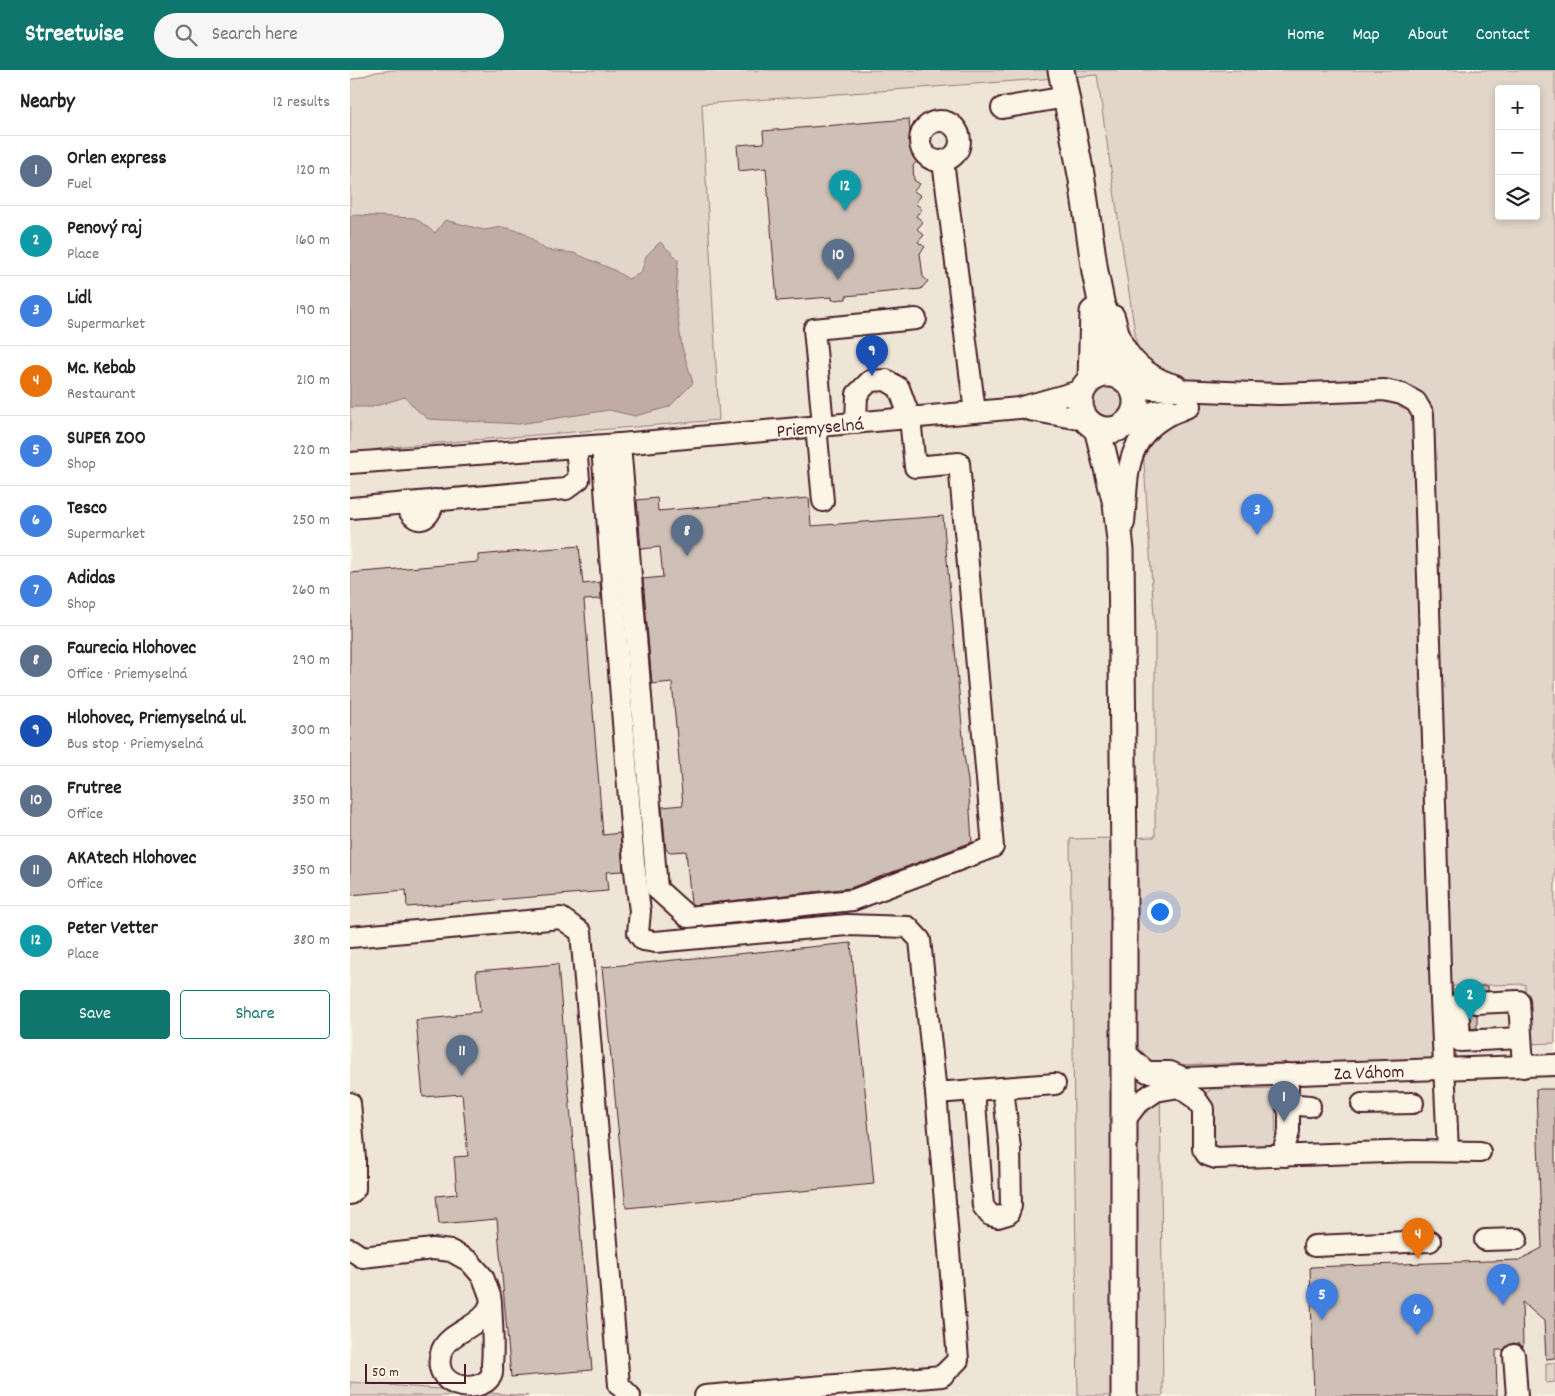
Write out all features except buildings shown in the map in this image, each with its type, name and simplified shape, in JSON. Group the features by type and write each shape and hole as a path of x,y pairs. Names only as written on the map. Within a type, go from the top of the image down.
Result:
{"main road":[{"path":"1061,70 1076,144 1095,272 1124,380 1135,394 1135,411 1109,424"},
{"path":"1095,272 1087,385 1080,397 1080,407 1109,424"},
{"path":"1087,385 1104,374 1124,380"},
{"path":"1109,424 1121,550 1124,853 1124,1396"}],"street":[{"path":"1002,108 1066,97"},
{"path":"943,161 976,412"},
{"path":"1091,240 1108,288 1123,346 1133,360 1145,370 1193,398"},
{"path":"823,501 814,329 916,319"},
{"path":"611,445 627,521 657,890 688,917 853,900 993,847 959,463 915,467 910,418 899,388 886,380 870,381 857,394 856,422"},
{"path":"1124,380 1152,389 1193,398 1384,390 1402,394 1416,402 1423,414 1441,990 1448,1151"},
{"name":"Priemyselná","path":"350,463 576,448 1019,408 1087,385"},
{"path":"1109,424 1193,398"},
{"path":"1121,550 1130,458 1138,441 1151,426 1193,398"},
{"name":"Priemyselná","path":"1019,408 1109,424"},
{"path":"611,445 610,565 640,911 638,933 643,940 655,942 847,925 908,927 920,940 936,1093 958,1360 942,1376 704,1396"},
{"path":"351,508 405,503 408,512 414,518 420,520 431,512 434,500 566,489 579,480 576,448"},
{"path":"350,937 561,918 581,932 619,1385 630,1396"},
{"path":"1521,1038 1460,1041 1458,1004 1518,1001 1521,1038 1523,1067"},
{"path":"1123,1051 1147,1072 1170,1072 1196,1098 1203,1109 1203,1149 1208,1155 1216,1158 1285,1150 1480,1152"},
{"name":"Za Váhom","path":"1181,1083 1287,1074 1445,1068 1487,1069 1555,1065"},
{"path":"1285,1150 1280,1133 1279,1112 1286,1104 1287,1074"},
{"path":"1124,1121 1137,1104 1156,1091 1181,1083"},
{"path":"936,1093 1055,1084"},
{"path":"974,1090 983,1206 990,1215 998,1217 1008,1214 1011,1206 1010,1149 1003,1088"},
{"path":"350,1103 355,1189 350,1194"},
{"path":"1362,1104 1414,1103"},
{"path":"1286,1104 1310,1106"},
{"path":"1485,1240 1517,1239"},
{"path":"1314,1246 1430,1241"},
{"path":"350,1250 362,1257 433,1249 451,1251 469,1261 483,1277 491,1303"},
{"path":"1514,1355 1517,1396"}],"shaded area":[{"path":"393,70 1555,70 1555,1043 1528,1044 1525,984 1453,986 1455,1060 1160,1065 1163,1396 1078,1396 1070,839 1155,837 1155,631 1136,340 1097,75 702,104 719,420 390,447 350,454 350,80 376,72"},
{"path":"1097,75 1136,340 1155,631 1155,837 1070,839 1078,1396 528,1396 350,1382 350,454 390,447 719,420 702,104"},
{"path":"350,216 415,218 435,233 445,220 484,230 502,227 523,232 546,250 574,253 614,270 628,279 641,273 646,256 660,242 678,259 676,305 682,347 693,383 669,407 635,416 609,410 519,424 428,419 405,397 372,407 350,407"},
{"path":"1112,382 1119,385 1125,391 1128,402 1127,410 1119,419 1112,422 1104,422 1097,419 1089,410 1088,398 1091,391 1100,383"},
{"path":"1526,984 1528,1043 1555,1043 1555,1396 1163,1396 1160,1065 1454,1060 1452,986"},
{"path":"1282,1088 1275,1099 1276,1151 1214,1150 1202,1095 1212,1089"},
{"path":"1546,1363 1555,1363 1555,1382 1546,1383"},
{"path":"350,1382 528,1396 350,1396"}],"place":[{"name":"Peter Vetter","path":"845,211"},
{"name":"Frutree","path":"838,280"},
{"name":"Hlohovec, Priemyselná ul.","path":"872,376"},
{"name":"Lidl","path":"1257,535"},
{"name":"Faurecia Hlohovec","path":"687,556"},
{"name":"Penový raj","path":"1470,1020"},
{"name":"AKAtech Hlohovec","path":"462,1076"},
{"name":"Orlen express","path":"1284,1122"},
{"name":"Mc. Kebab","path":"1418,1259"},
{"name":"Adidas","path":"1503,1305"},
{"name":"SUPER ZOO","path":"1322,1320"},
{"name":"Tesco","path":"1417,1335"}]}
